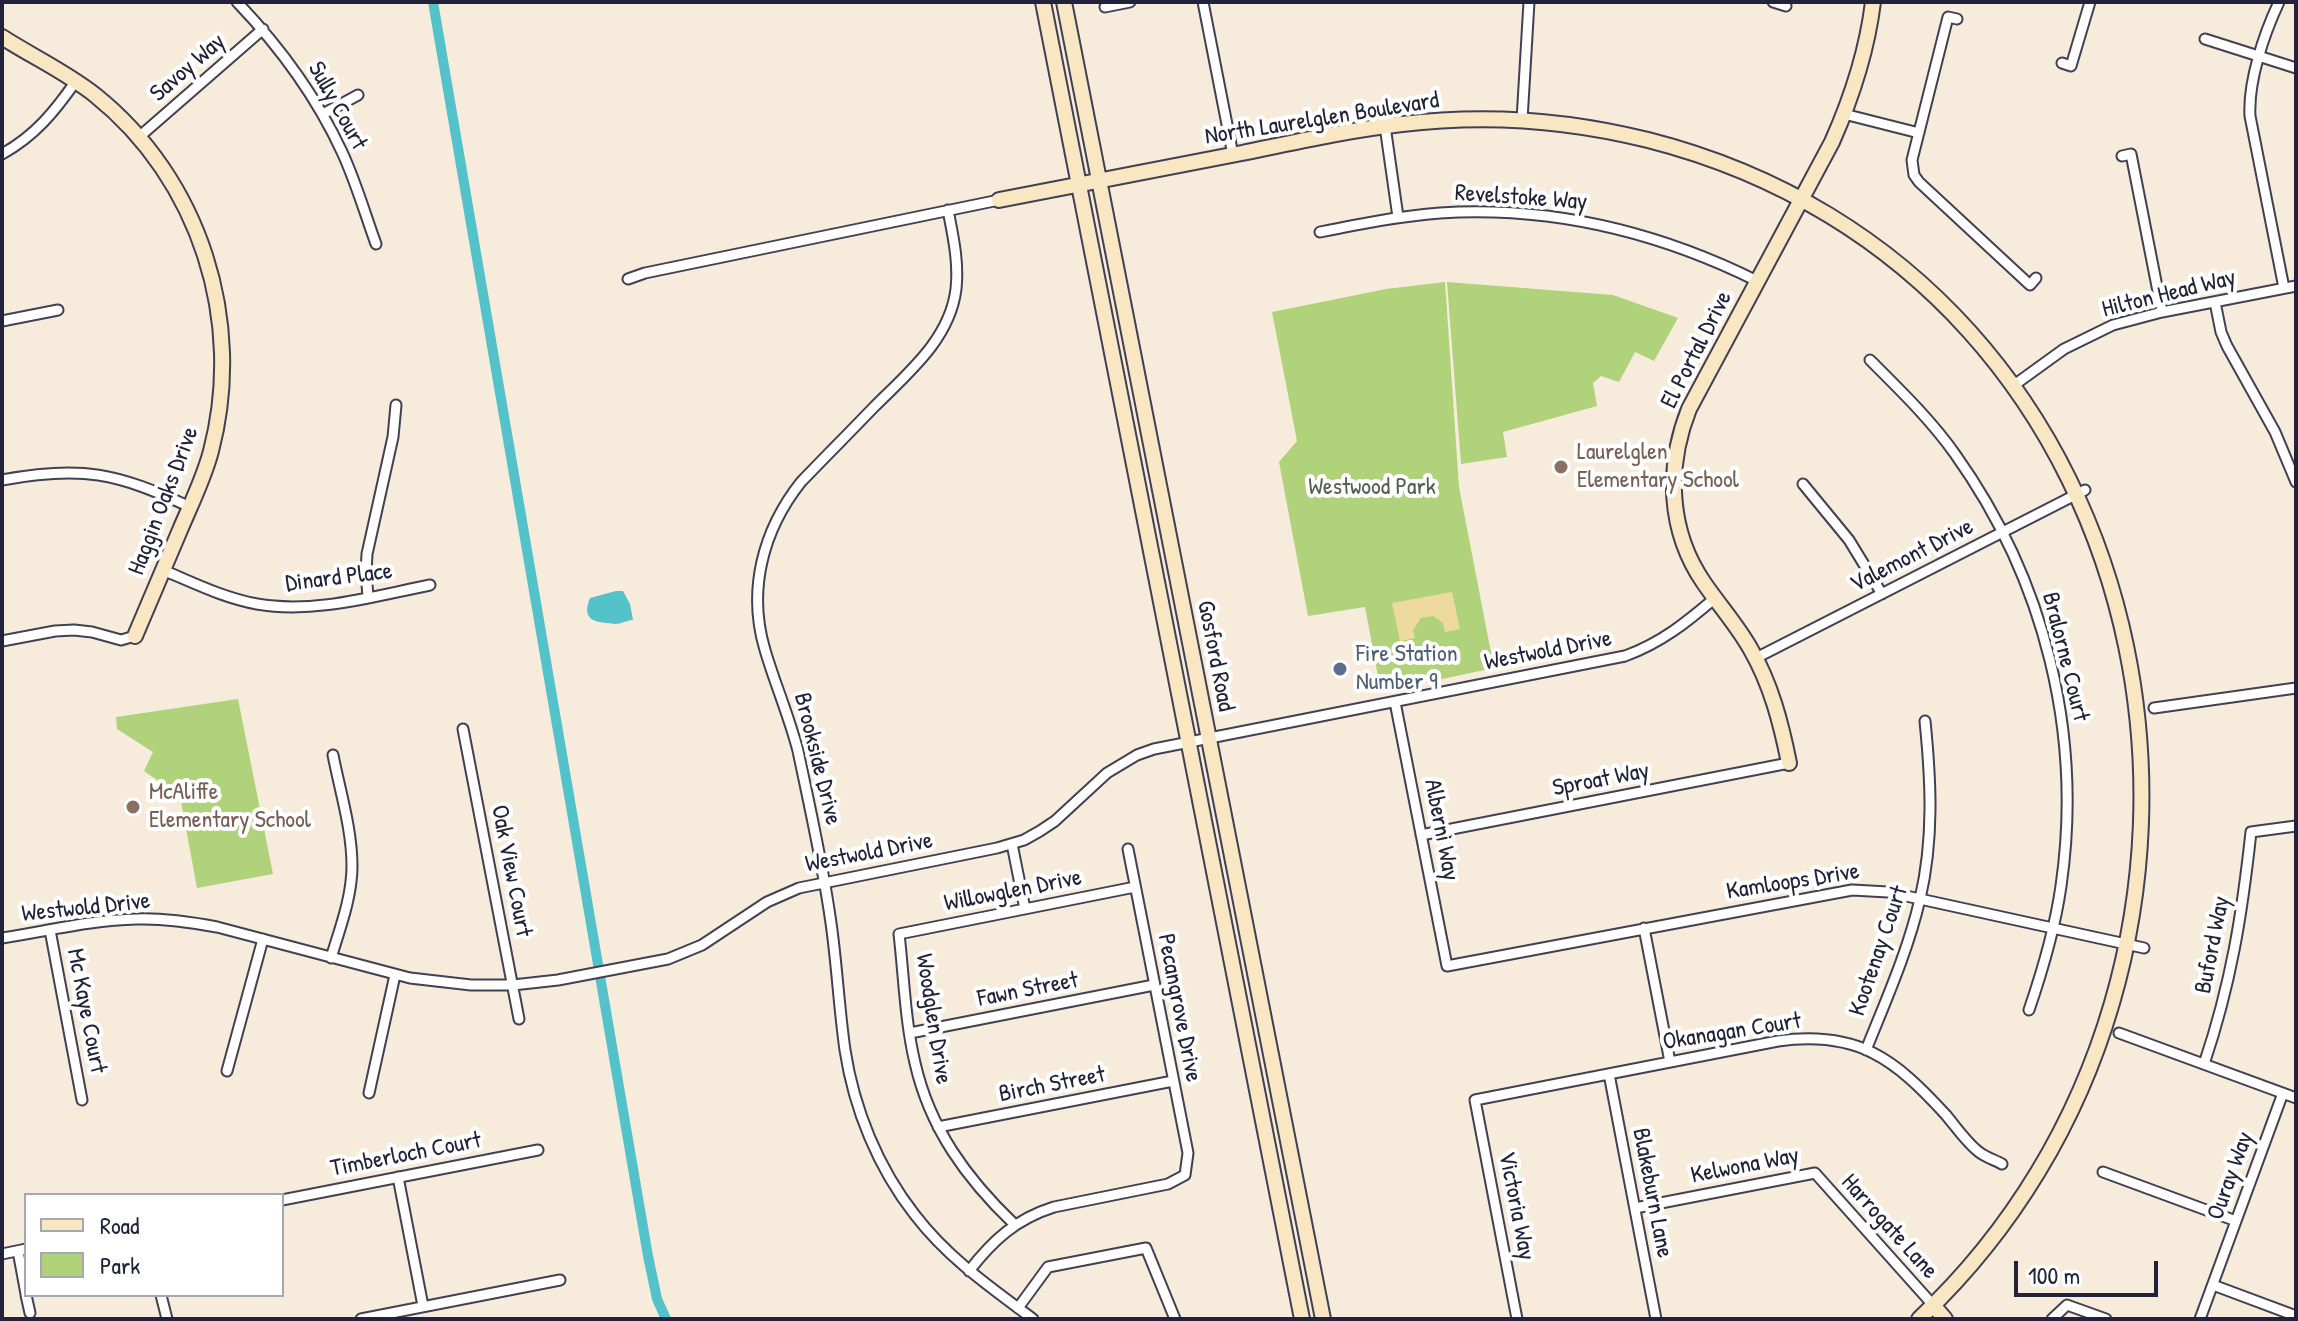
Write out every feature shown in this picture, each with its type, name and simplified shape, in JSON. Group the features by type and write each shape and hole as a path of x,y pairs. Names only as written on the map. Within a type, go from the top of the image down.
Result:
{"street":[{"name":"Sully Court","path":"237,2 263,29 323,114 343,153 376,244"},
{"name":"Gosford Road","path":"1043,2 1302,1319"},
{"name":"Gosford Road","path":"1064,2 1323,1319"},
{"path":"1105,7 1130,2"},
{"path":"1203,2 1233,155"},
{"path":"1522,120 1529,2"},
{"path":"1773,2 1786,6"},
{"name":"El Portal Drive","path":"1789,763 1776,708 1756,658 1734,621 1693,565 1679,530 1674,498 1674,465 1677,444 1689,409 1844,114 1865,48 1873,2"},
{"path":"2062,63 2071,66 2090,2"},
{"path":"2279,2 2251,87 2250,116 2284,288"},
{"path":"1957,19 1948,17 1912,168 1919,182 2030,285 2036,278"},
{"name":"Savoy Way","path":"139,137 263,29"},
{"name":"Haggin Oaks Drive","path":"2,37 76,81 118,115 139,137 186,207 206,257 219,309 223,362 211,452 135,636"},
{"path":"2205,39 2296,68"},
{"path":"2,154 42,126 76,81"},
{"path":"323,114 358,95"},
{"path":"1844,114 1919,133"},
{"name":"North Laurelglen Boulevard","path":"628,279 1100,179 1385,126 1444,120 1522,120 1581,127 1651,141 1730,167 1801,200 1855,232 1912,275 1965,323 2017,383 2047,425 2096,513"},
{"path":"1385,126 1398,217"},
{"path":"2122,156 2131,154 2162,312"},
{"name":"Brookside Drive","path":"948,210 957,270 956,290 944,327 923,357 790,496 770,531 759,569 757,602 760,634 792,724 798,751 832,925 845,1051 868,1134 881,1162 914,1214 933,1237 969,1271 1033,1319"},
{"name":"Revelstoke Way","path":"1320,232 1398,217 1469,212 1527,214 1603,225 1662,241 1757,281"},
{"name":"Hilton Head Way","path":"2017,383 2064,349 2113,325 2162,312 2296,286"},
{"path":"2215,302 2227,346 2269,421 2296,482"},
{"path":"2,321 58,310"},
{"name":"Bralorne Court","path":"1870,360 1909,398 1955,453 1978,488 2003,532 2031,596 2054,674 2063,729 2067,820 2061,888 2053,928 2029,1010"},
{"path":"368,597 367,554 393,437 396,405"},
{"path":"2,480 58,472 104,475 148,488 190,507"},
{"path":"1803,484 1849,540 1882,594"},
{"name":"Valemont Drive","path":"1756,658 2085,490"},
{"name":"Dinard Place","path":"163,570 215,592 259,604 305,607 430,585"},
{"name":"Westwold Drive","path":"2,938 107,921 162,919 217,927 395,975 441,982 513,985 558,980 668,959 688,952 782,894 799,888 1012,844 1055,821 1107,773 1154,749 1625,656 1662,640 1715,598"},
{"path":"2,641 74,630 121,640 135,636"},
{"path":"2154,708 2296,688"},
{"name":"Alberni Way","path":"1395,702 1447,966"},
{"name":"Kootenay Court","path":"1866,1050 1901,961 1926,867 1931,805 1925,721"},
{"name":"Oak View Court","path":"463,729 519,1019"},
{"path":"331,958 352,868 333,755"},
{"name":"Sproat Way","path":"1421,835 1789,763"},
{"name":"Buford Way","path":"2204,1064 2217,1026 2236,947 2251,832 2296,826"},
{"path":"1012,844 1025,909"},
{"name":"Pecangrove Drive","path":"1014,1224 1054,1207 1168,1184 1185,1175 1188,1153 1128,849"},
{"name":"Willowglen Drive","path":"899,934 1135,887"},
{"name":"Kamloops Drive","path":"1447,966 1843,890 1870,890 1920,898 2053,928 2142,955"},
{"path":"1644,928 1670,1062"},
{"name":"Mc Kaye Court","path":"50,930 82,1100"},
{"path":"2142,955 2147,933"},
{"name":"Woodglen Drive","path":"899,934 910,1033 921,1086 938,1127 963,1169 1014,1224"},
{"path":"227,1071 263,939"},
{"path":"369,1093 395,975"},
{"name":"Fawn Street","path":"910,1033 1154,985"},
{"path":"2119,1033 2296,1098"},
{"name":"Okanagan Court","path":"1475,1100 1794,1039 1832,1040 1866,1050 1899,1068 1916,1082 1980,1153 2002,1164"},
{"name":"Blakeburn Lane","path":"1609,1074 1656,1319"},
{"name":"Birch Street","path":"938,1127 1173,1081"},
{"name":"Ouray Way","path":"2200,1319 2283,1093"},
{"name":"Victoria Way","path":"1475,1100 1517,1319"},
{"path":"1919,1319 1968,1273 2015,1220 2068,1142"},
{"name":"Timberloch Court","path":"284,1200 538,1150"},
{"path":"2103,1172 2236,1221"},
{"name":"Kelwona Way","path":"1635,1208 1815,1173"},
{"name":"Harrogate Lane","path":"1815,1173 1934,1306"},
{"path":"398,1177 423,1306"},
{"path":"969,1271 988,1247 1014,1224"},
{"path":"1018,1308 1048,1267 1146,1248 1175,1319"},
{"path":"2,1254 22,1250 24,1272"},
{"path":"361,1319 560,1280"},
{"path":"2213,1285 2296,1316"},
{"path":"27,1297 30,1313"},
{"path":"162,1297 167,1319"},
{"path":"2052,1319 2067,1305 2106,1319"},
{"path":"1934,1306 1945,1319"}],"green space":[{"name":"Westwood Park","path":"1445,282 1459,487 1494,668 1381,692 1365,607 1308,616 1279,462 1297,441 1272,312 1386,289"},
{"path":"1447,282 1613,295 1678,318 1654,361 1635,352 1619,382 1601,376 1593,383 1597,406 1503,432 1507,457 1461,464"},
{"path":"238,699 273,874 197,888 180,796 144,771 153,752 117,729 116,717"}],"sand":[{"path":"1452,592 1460,629 1445,632 1443,623 1433,616 1421,618 1413,630 1415,638 1400,641 1392,603"}],"water":[{"path":"623,591 633,620 615,624 592,619 587,609 590,598"}],"waterway":[{"path":"433,2 648,1256 657,1299 666,1319"}],"place":[{"name":"Laurelglen Elementary School","path":"1561,467"},
{"name":"Fire Station Number 9","path":"1340,669"},
{"name":"McAliffe Elementary School","path":"133,807"}]}
